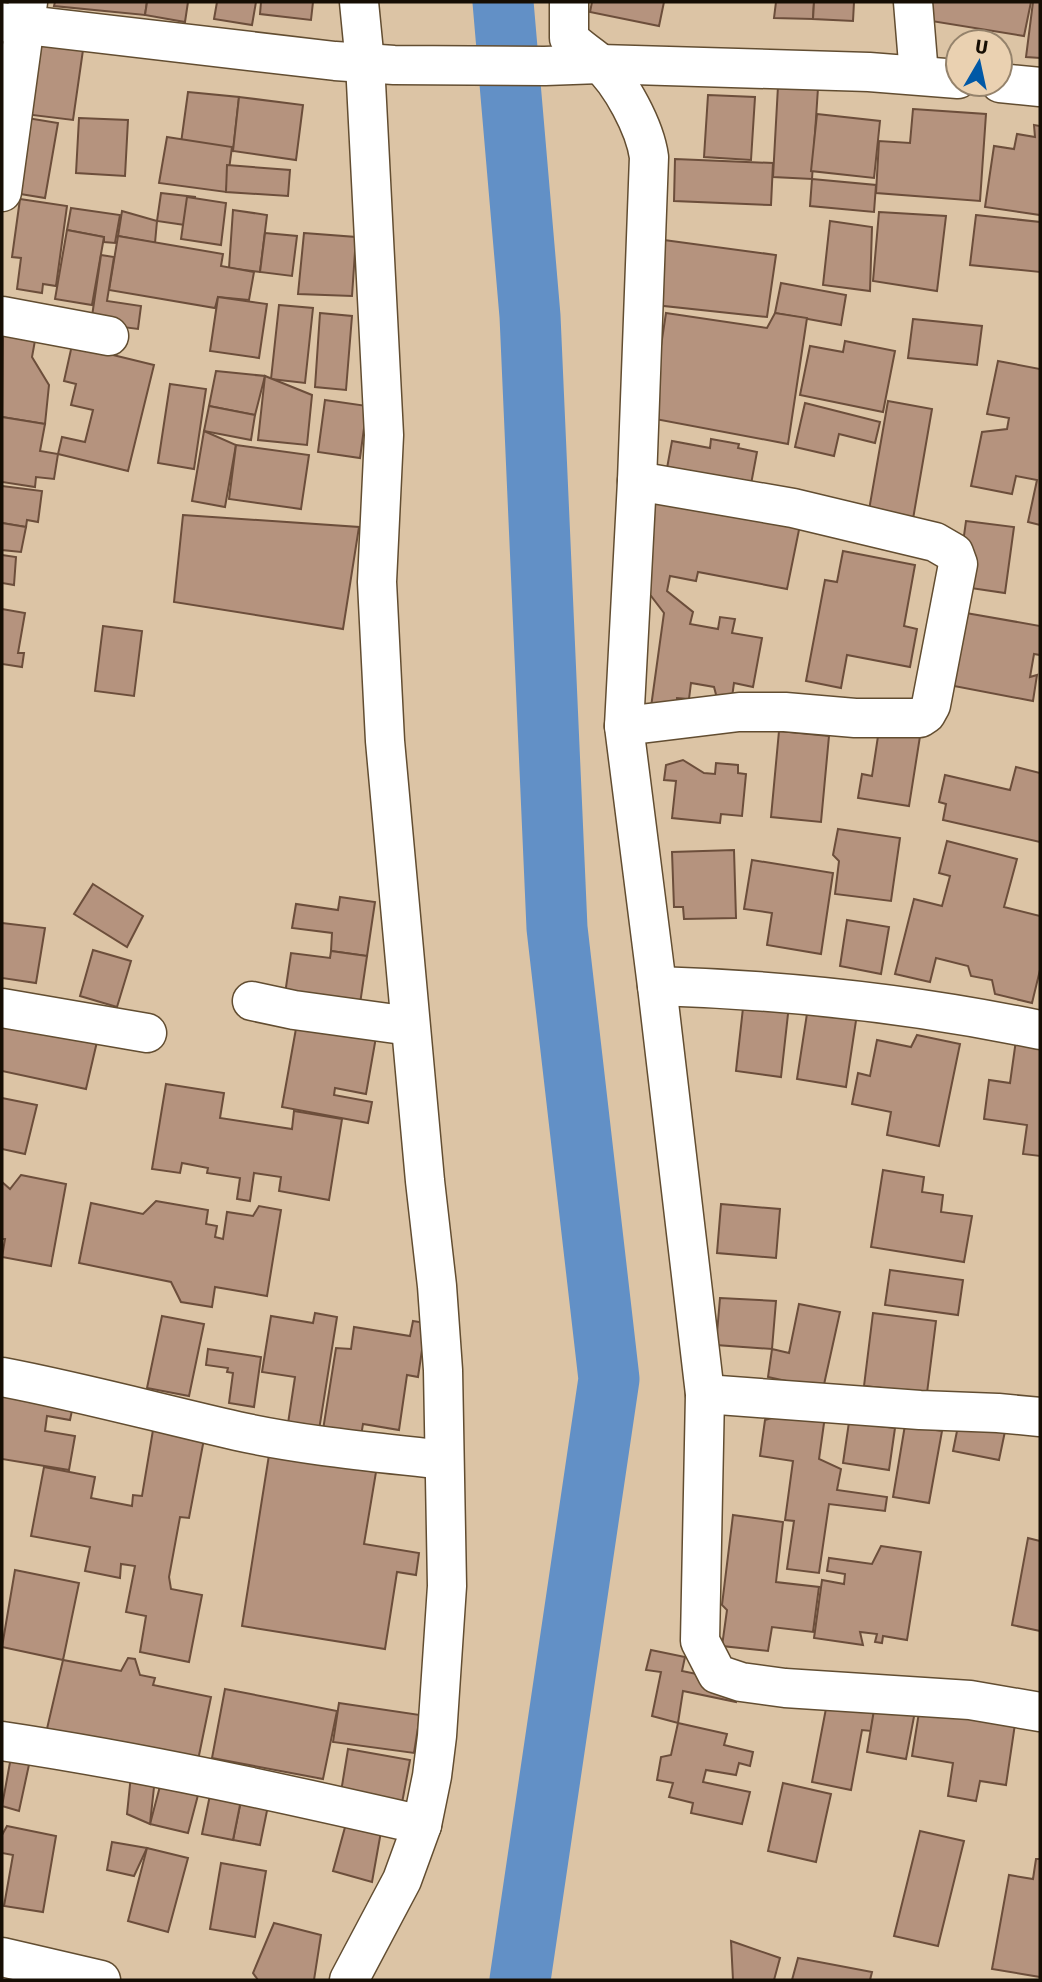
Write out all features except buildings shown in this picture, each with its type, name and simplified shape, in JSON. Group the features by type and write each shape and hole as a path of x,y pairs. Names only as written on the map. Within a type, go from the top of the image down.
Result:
{"street":[{"path":"349,1980 402,1880 422,1825 438,1736 446,1600 443,1370 385,741 377,582 384,435 380,64 359,2"},
{"path":"569,2 569,38 600,64 625,98 646,138 649,157 637,481 624,726 705,1394 700,1640 716,1674 741,1682 785,1688 970,1700 1040,1712"},
{"path":"912,2 919,75"},
{"path":"2,192 18,16 335,61 380,64 600,64 944,78"},
{"path":"1014,84 1040,87"},
{"path":"2,316 109,337"},
{"path":"624,726 739,712 785,712 855,718 920,718 931,705 958,564 954,553 935,542 871,529 793,508 637,481"},
{"path":"657,986 731,988 822,997 937,1012 1040,1030"},
{"path":"252,1001 294,1010 411,1026"},
{"path":"2,1008 147,1033"},
{"path":"2,1377 70,1390 238,1431 307,1444 444,1461"},
{"path":"705,1394 1040,1418"},
{"path":"2,1741 164,1768 422,1825"},
{"path":"2,1957 101,1980"}],"waterway":[{"path":"503,2 530,316 557,928 609,1379 520,1980"}]}
